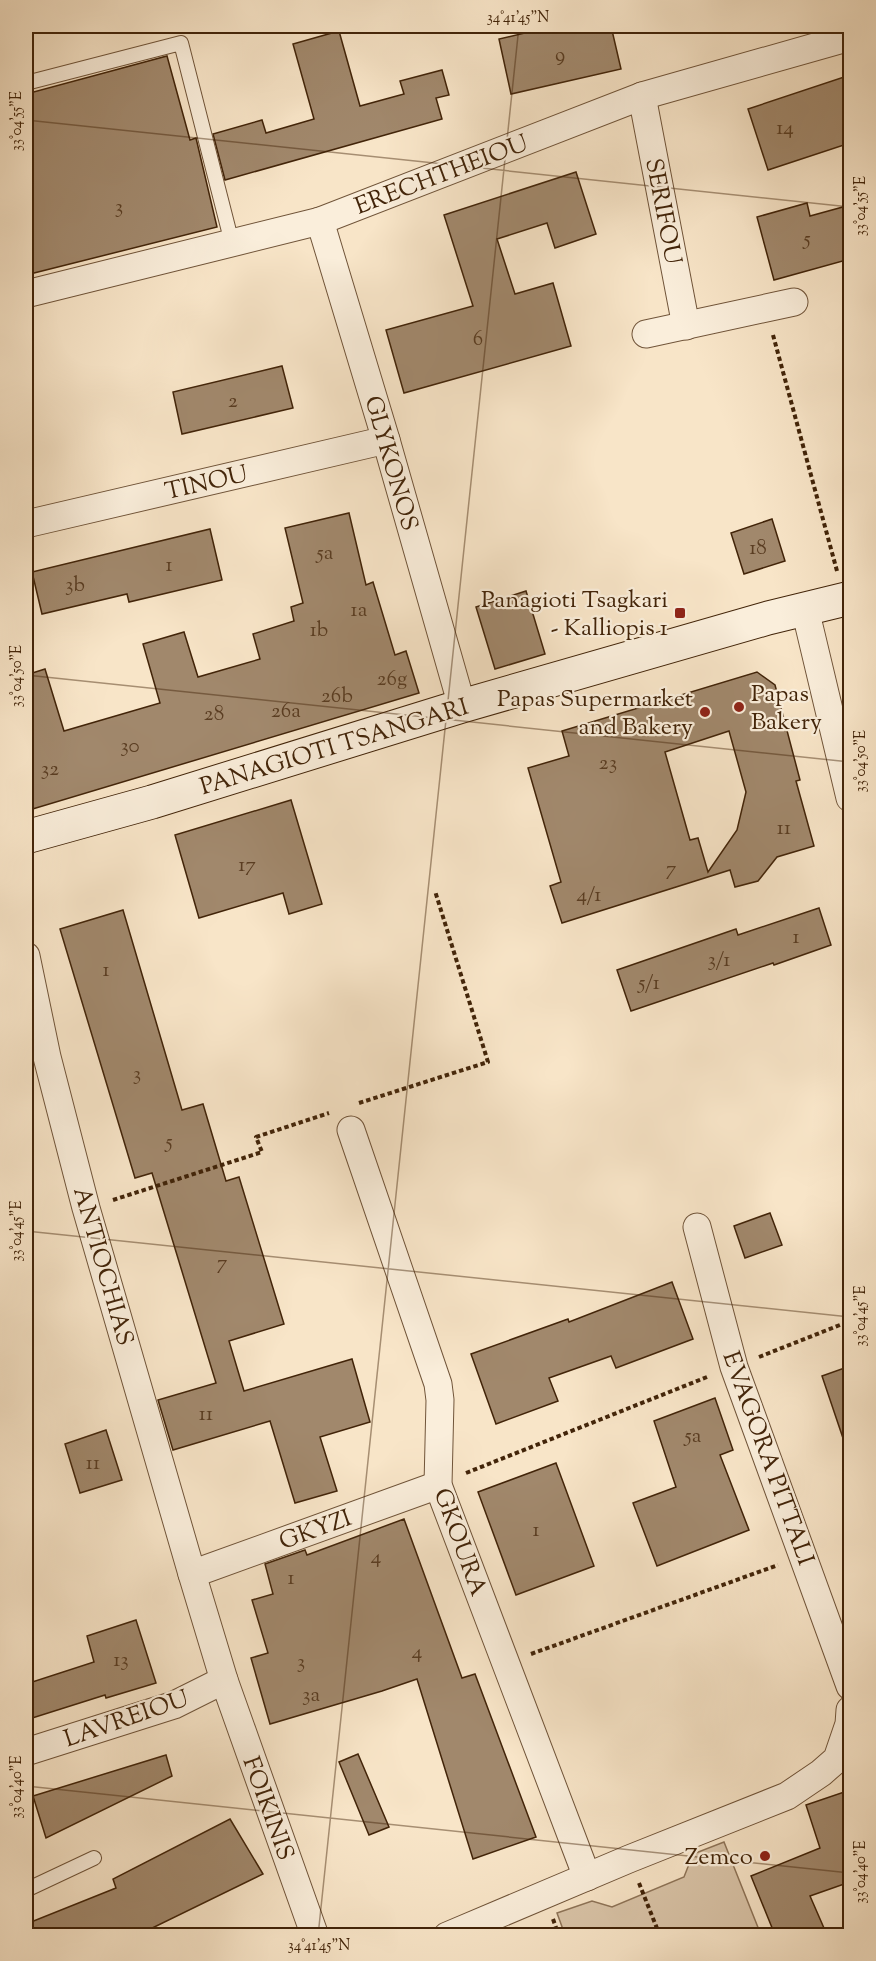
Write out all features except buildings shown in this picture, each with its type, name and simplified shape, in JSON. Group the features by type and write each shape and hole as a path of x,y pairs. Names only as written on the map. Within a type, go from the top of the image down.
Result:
{"main road":[{"name":"PANAGIOTI TSANGARI","path":"26,837 152,802 462,706 768,618 848,599"}],"street":[{"name":"ERECHTHEIOU","path":"26,294 320,221 642,96 850,37"},
{"name":"SERIFOU","path":"642,96 687,326"},
{"name":"GLYKONOS","path":"320,221 386,440 462,706"},
{"path":"646,334 794,302"},
{"name":"TINOU","path":"26,524 386,440"},
{"path":"805,609 850,798"},
{"name":"ANTIOCHIAS","path":"26,956 36,1060 86,1208 224,1680"},
{"name":"GKOURA","path":"346,1116 438,1384 440,1400 438,1485 587,1877"},
{"name":"EVAGORA PITTALI","path":"697,1227 734,1367 850,1686"},
{"name":"GKYZI","path":"192,1574 438,1485"},
{"name":"LAVREIOU","path":"26,1752 174,1705 224,1680"},
{"name":"FOIKINIS","path":"224,1680 315,1935"},
{"path":"447,1935 788,1796 837,1759 849,1724 850,1710"}],"lane":[{"path":"26,83 181,43 232,243"},
{"path":"26,1890 94,1858"}],"path":[{"path":"766,308 848,599"},
{"path":"86,1208 262,1152 256,1137 346,1116 488,1062 435,891"},
{"path":"438,1485 850,1321"},
{"path":"506,1663 804,1556"},
{"path":"629,1859 660,1935"}],"shaded area":[{"path":"724,1842 761,1935 565,1935 557,1913 592,1901 612,1907 684,1877 693,1854"}],"place":[{"name":"Panagioti Tsagkari - Kalliopis 1","path":"680,613"},
{"name":"Papas Bakery","path":"739,707"},
{"name":"Papas Supermarket and Bakery","path":"705,712"},
{"name":"Zemco","path":"765,1856"}]}
